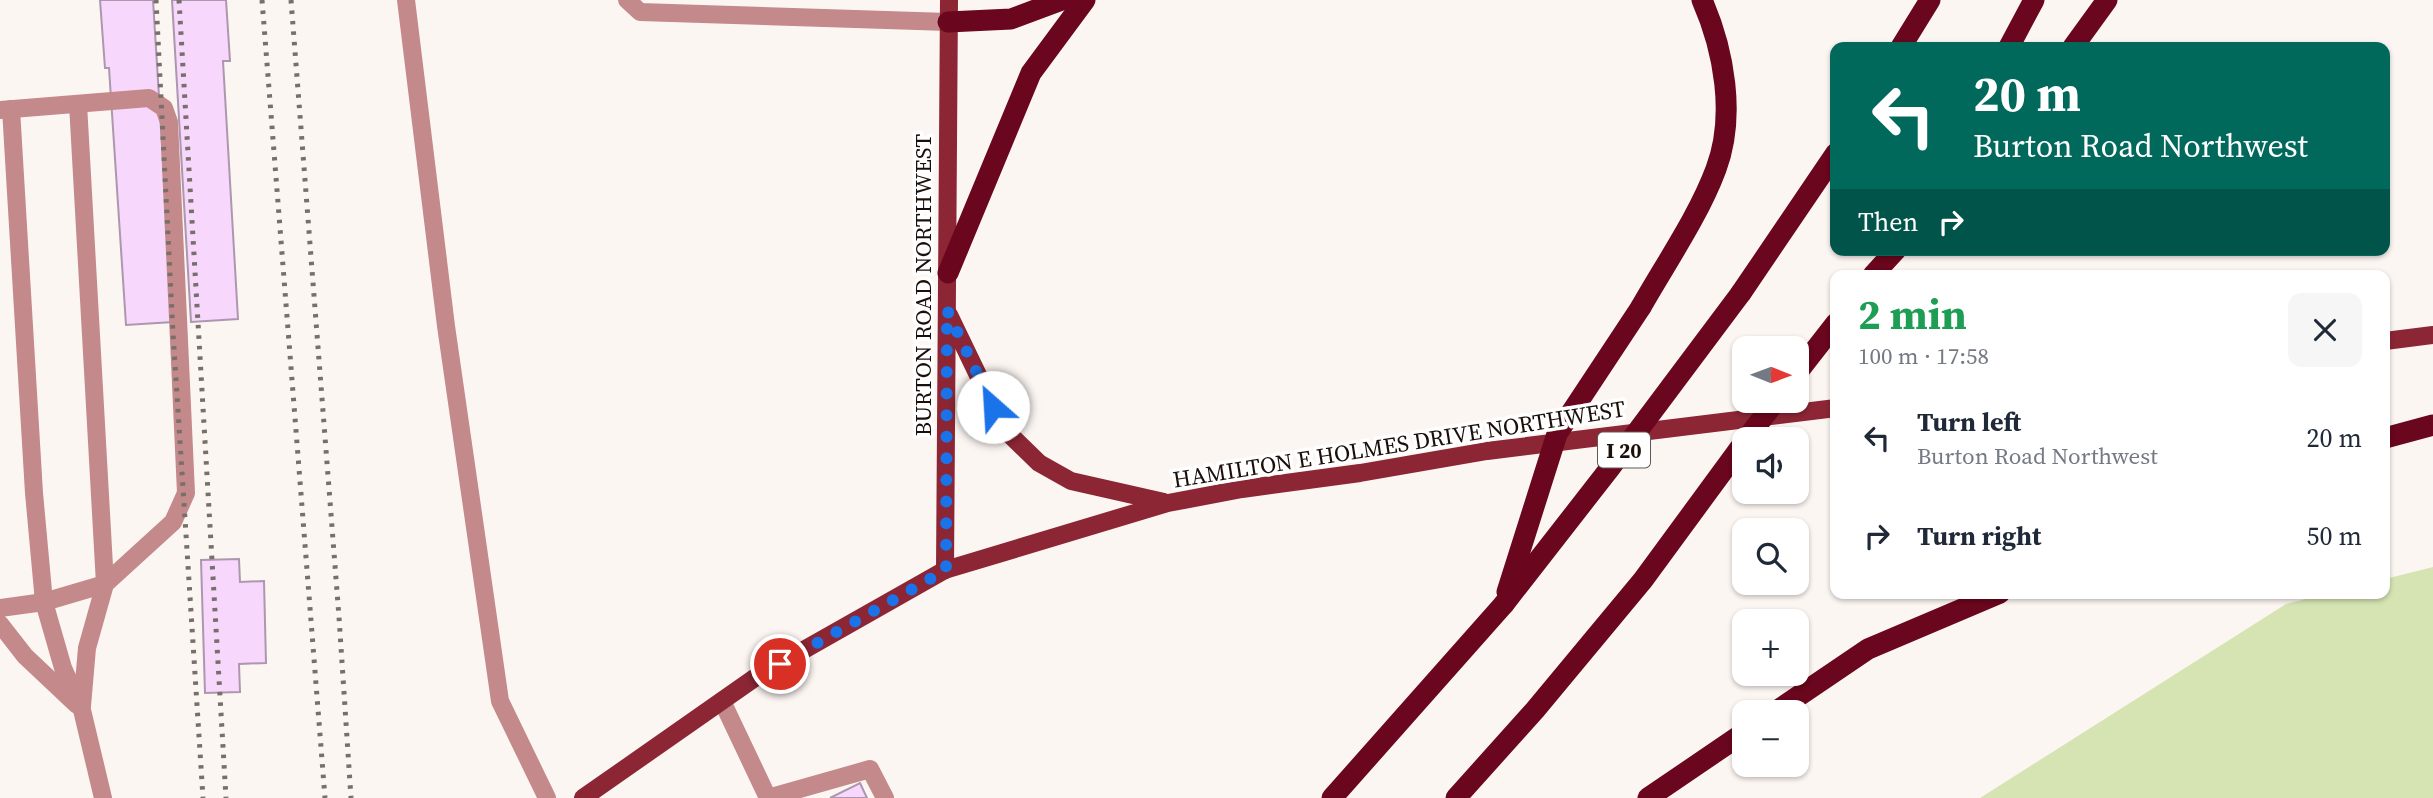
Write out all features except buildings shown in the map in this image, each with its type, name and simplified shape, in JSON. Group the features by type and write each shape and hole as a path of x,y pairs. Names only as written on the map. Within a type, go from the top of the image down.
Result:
{"highway":[{"path":"948,22 1012,19 1062,0"},
{"path":"948,273 1031,73 1085,0"},
{"path":"1504,604 1557,434 1641,307 1708,189 1718,166 1726,117 1723,76 1717,43 1702,0"},
{"path":"1905,42 1930,0"},
{"path":"2012,42 2034,0"},
{"path":"2077,42 2107,0"},
{"name":"I 20","path":"1332,798 1504,604 1741,293 1830,162"},
{"path":"1878,270 1890,256"},
{"path":"1810,356 1830,331"},
{"path":"1755,427 1766,413"},
{"path":"2390,437 2433,425"},
{"path":"1456,798 1535,710 1643,580 1732,458"},
{"path":"1792,700 1868,649 1986,599"},
{"path":"1648,798 1732,741"}],"main road":[{"name":"BURTON ROAD NORTHWEST","path":"946,570 949,0"},
{"path":"947,310 1004,429 1039,463 1071,481 1168,503"},
{"path":"2390,340 2433,335"},
{"name":"HAMILTON E HOLMES DRIVE NORTHWEST","path":"583,798 756,677 946,570 1168,503 1241,489 1360,473 1487,451 1830,409"}],"lane":[{"path":"406,0 446,326 500,701 547,798"},
{"path":"627,0 640,12 948,22"},
{"path":"0,608 44,601 105,584 173,522 186,493 169,122 164,108 149,98 6,110 44,601 64,668 82,710 103,798"},
{"path":"78,104 105,584 87,648 82,710"},
{"path":"0,624 25,656 82,710"},
{"path":"722,701 768,798 870,769 885,798"}],"green space":[{"path":"2433,567 2433,798 1980,798 2286,604 2306,599 2390,599 2390,578"}],"railway":[{"path":"156,0 173,333 203,798"},
{"path":"179,0 226,798"},
{"path":"262,0 325,798"},
{"path":"291,0 351,798"}],"route":[{"path":"780,664 946,570 947,310 993,407"}]}
